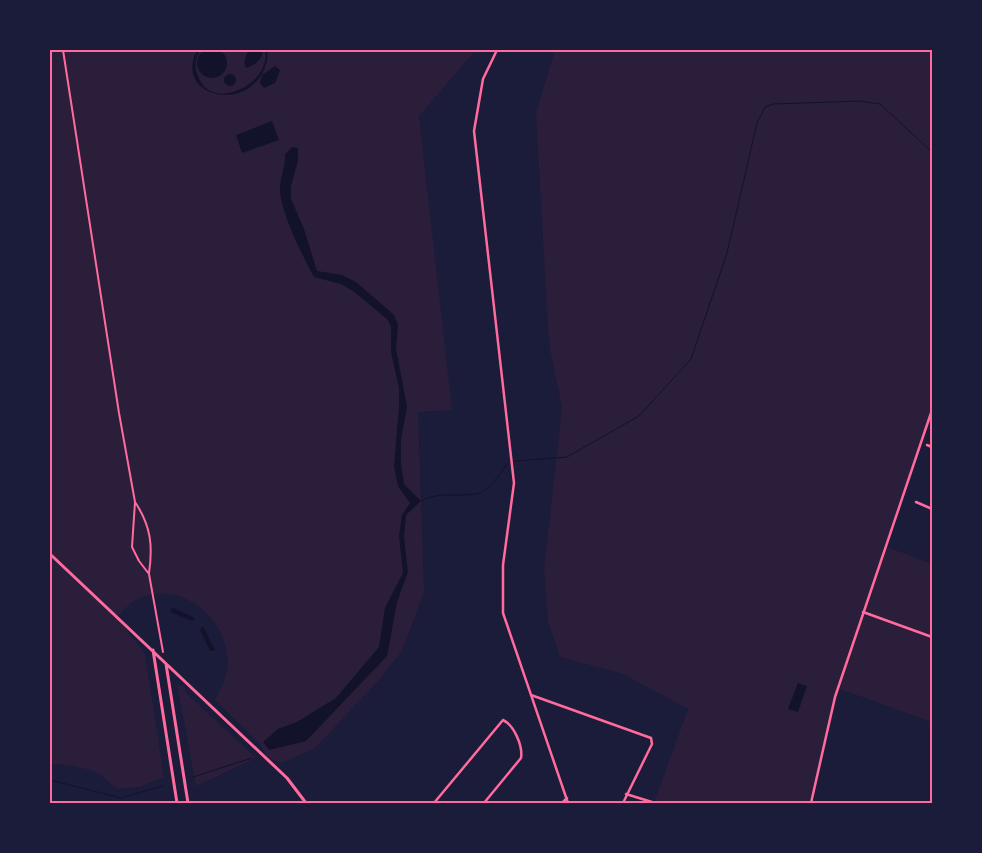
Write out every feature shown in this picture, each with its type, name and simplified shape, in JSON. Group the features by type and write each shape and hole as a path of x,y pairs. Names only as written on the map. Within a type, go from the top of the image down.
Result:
{"main road":[{"path":"50,554 287,778 306,803"},
{"path":"152,650 176,803"},
{"path":"166,663 188,803"}],"street":[{"path":"63,50 119,413 135,502 132,547 138,561 148,574"},
{"path":"497,50 483,78 474,131 514,483 513,502 503,565 503,613 568,803"},
{"path":"811,803 835,697 862,612 932,410"},
{"path":"927,445 932,447"},
{"path":"135,502 145,519 151,541 148,574 163,652"},
{"path":"916,502 932,509"},
{"path":"862,612 932,637"},
{"path":"531,695 649,736 652,740 623,803"},
{"path":"434,803 503,720 510,723 519,743 521,758 484,803"},
{"path":"626,794 655,803"},
{"path":"562,803 567,798"}],"shaded area":[{"path":"212,48 223,52 227,63 223,74 212,78 201,74 197,63 201,52"},
{"path":"50,50 476,50 419,116 452,410 418,412 424,592 402,651 378,681 315,748 282,763 269,758 259,743 215,700 225,679 228,660 224,642 216,625 204,611 189,600 171,594 153,594 134,601 117,617 145,654 164,777 139,787 118,789 95,771 69,765 50,764"},
{"path":"197,50 201,50 196,62 198,76 205,87 215,93 239,90 250,83 259,74 265,62 265,50 268,53 263,72 253,85 240,92 226,95 213,93 202,87 194,77 192,65"},
{"path":"248,50 263,50 257,62 246,68 244,62"},
{"path":"555,50 932,50 932,416 885,546 932,564 932,722 840,689 809,803 664,803 655,800 688,709 623,674 560,657 548,621 544,568 562,408 549,344 536,114"},
{"path":"275,66 280,70 275,83 264,88 260,83 262,75"},
{"path":"228,74 232,74 236,80 232,86 228,86 224,82 224,78"},
{"path":"272,121 279,140 242,153 236,135"},
{"path":"292,147 298,148 298,160 291,186 291,199 304,229 317,271 342,275 356,282 394,315 398,325 396,349 407,407 401,439 401,464 404,484 421,501 406,515 404,538 408,572 397,602 387,656 306,741 269,750 263,742 278,729 297,722 336,698 379,647 385,608 403,573 399,536 402,515 410,503 398,486 394,467 399,388 391,352 391,326 387,319 353,291 341,284 314,277 293,234 281,198 280,185 285,154"},
{"path":"171,607 195,618 192,621 171,612"},
{"path":"203,626 215,650 210,651 200,630"},
{"path":"798,683 807,686 798,712 788,709"},
{"path":"177,684 185,687 186,693 256,758 196,786"}],"waterway":[{"path":"515,461 567,457 639,416 691,359 727,253 757,123 765,107 773,104 860,101 880,104 932,152"},
{"path":"421,501 435,496 469,495 481,492 494,482 507,464"},
{"path":"193,777 252,758"},
{"path":"50,780 121,798 162,786"}]}
